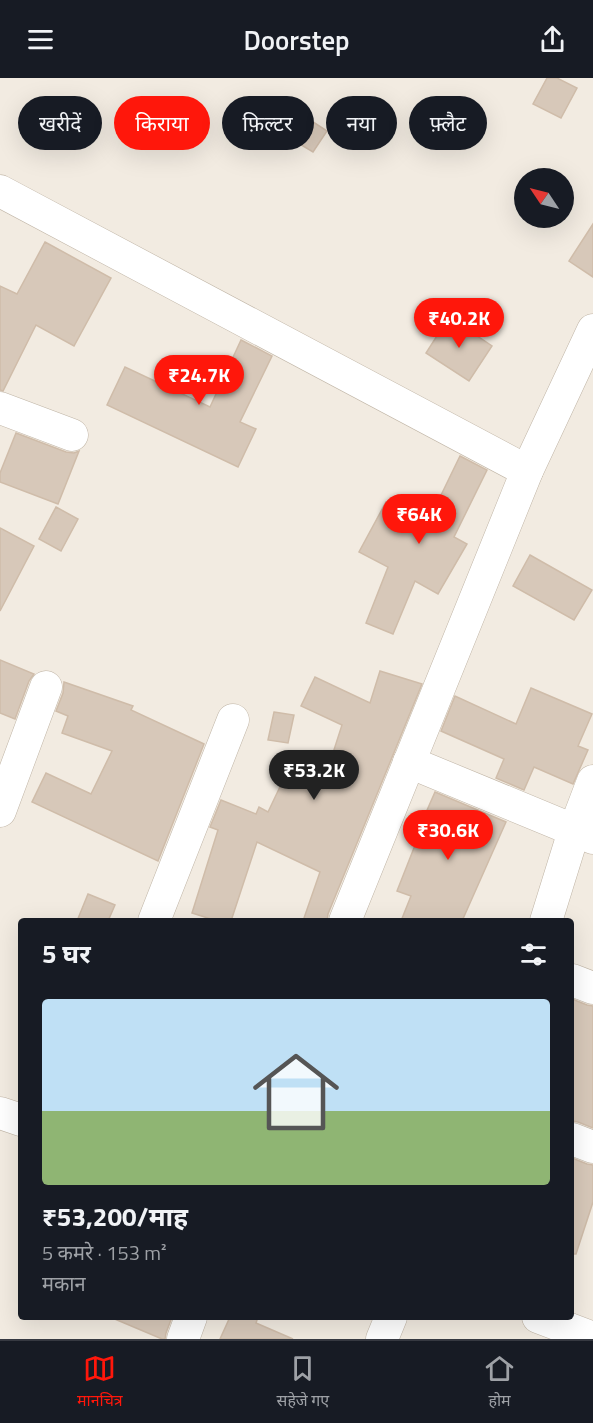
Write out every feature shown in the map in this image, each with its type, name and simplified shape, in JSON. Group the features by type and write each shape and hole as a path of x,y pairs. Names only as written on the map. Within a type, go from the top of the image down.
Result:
{"street":[{"path":"0,191 527,471"},
{"path":"346,918 527,471 593,330"},
{"path":"0,408 72,435"},
{"path":"0,811 46,687"},
{"path":"155,918 233,720"},
{"path":"408,762 584,835"},
{"path":"547,918 584,835 593,781"},
{"path":"574,981 593,988"},
{"path":"0,1113 18,1119"},
{"path":"574,1140 593,1147"},
{"path":"183,1339 190,1320"},
{"path":"382,1339 390,1320"},
{"path":"544,1320 574,1335"}],"building":[{"path":"547,78 557,78 577,88 561,118 533,104"},
{"path":"314,123 326,132 313,152 310,150 314,150"},
{"path":"593,224 593,277 569,261"},
{"path":"45,242 111,278 74,346 36,325 3,391 0,390 0,286 17,294"},
{"path":"449,317 492,346 469,381 426,353"},
{"path":"241,340 272,356 240,422 256,429 238,467 107,405 125,367 210,407"},
{"path":"16,433 66,452 79,451 58,504 0,482 0,473"},
{"path":"460,456 487,470 454,537 467,544 438,594 415,581 393,634 366,623 388,567 359,552 386,502 427,524"},
{"path":"56,507 78,519 61,551 39,539"},
{"path":"0,528 34,546 0,611"},
{"path":"530,555 592,590 574,620 513,586"},
{"path":"0,660 34,674 29,681 15,719 0,713"},
{"path":"380,671 422,684 327,918 304,918 320,872 257,842 232,918 208,918 192,913 218,830 210,827 221,800 256,814 259,807 268,812 288,770 322,787 342,725 301,706 315,677 370,703"},
{"path":"64,682 133,706 131,710 204,744 158,861 32,802 46,773 91,794 112,751 62,733 68,716 56,711 63,693"},
{"path":"531,688 592,714 578,746 588,750 573,784 534,767 524,790 496,778 504,759 441,731 455,696 516,724"},
{"path":"274,712 294,715 288,743 268,740"},
{"path":"435,792 506,822 463,918 402,918 411,896 397,891 423,825 421,824"},
{"path":"88,894 115,905 109,918 78,918"},
{"path":"574,1000 593,1006 593,1128 574,1121"},
{"path":"574,1159 593,1165 593,1202 576,1254 574,1254"},
{"path":"117,1320 171,1320 165,1339"},
{"path":"229,1320 257,1320 256,1323 293,1339 220,1339"}]}
